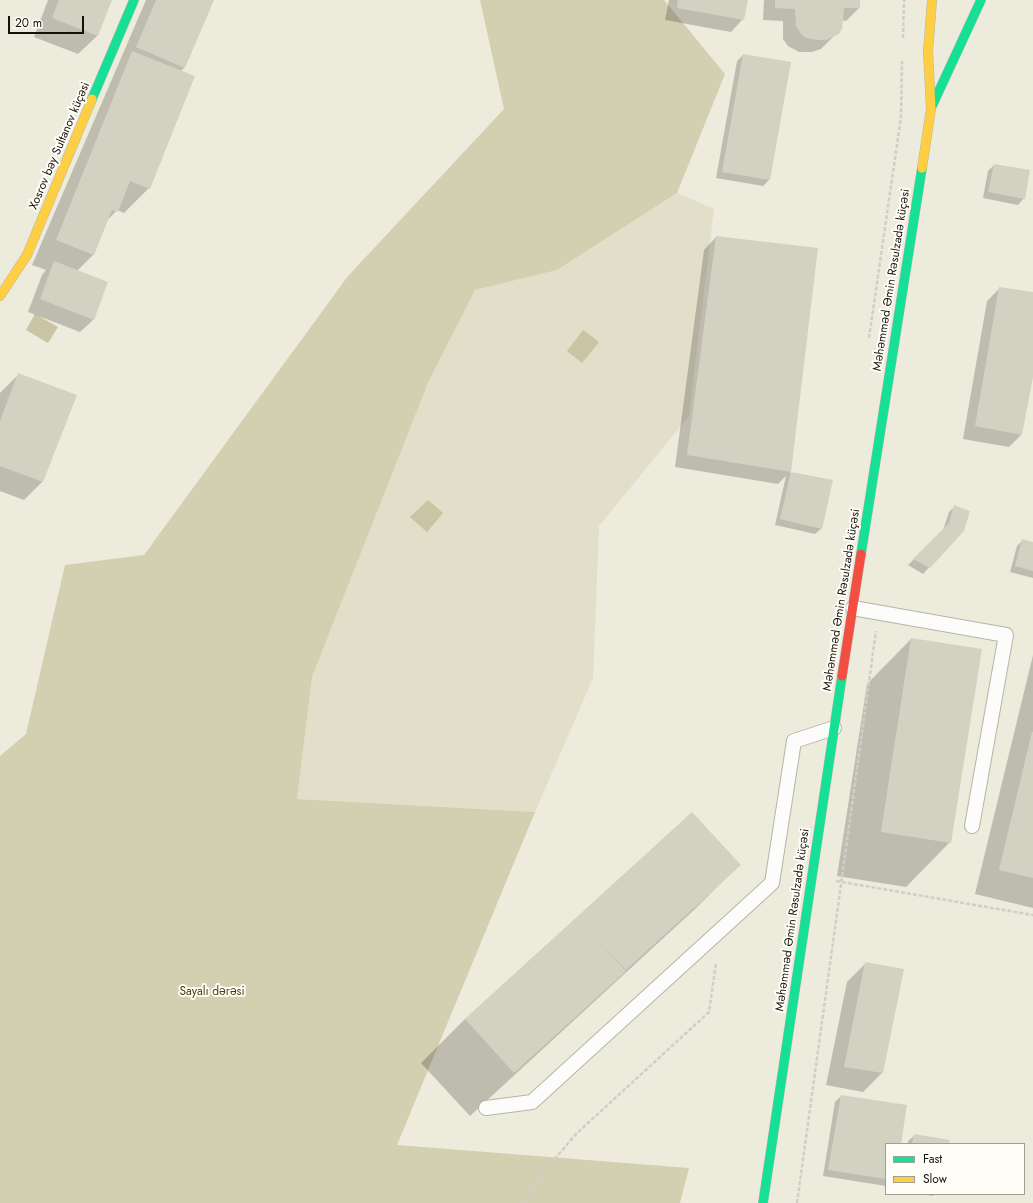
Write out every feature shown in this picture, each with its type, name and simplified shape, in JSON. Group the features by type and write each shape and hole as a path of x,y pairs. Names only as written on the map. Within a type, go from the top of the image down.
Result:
{"main road":[{"name":"Xosrov bəy Sultanov küçəsi","path":"0,296 27,255 134,0"},
{"name":"Məhəmməd Əmin Rəsulzadə küçəsi","path":"763,1203 852,608 931,109 928,52 932,0"},
{"path":"931,109 981,0"}],"lane":[{"path":"852,608 1006,635 972,826"},
{"path":"486,1108 532,1102 772,883 794,741 834,728"}],"path":[{"path":"797,1203 879,613"},
{"path":"812,877 1033,915"},
{"path":"523,1203 547,1168 576,1134 709,1012 720,930"}],"shaded area":[{"path":"677,193 714,209 689,416 599,526 593,678 535,812 297,799 312,677 428,383 475,290 557,270"},
{"path":"35,314 58,327 48,343 26,330"},
{"path":"583,330 599,342 582,363 567,351"},
{"path":"428,500 443,513 427,532 410,517"}],"green space":[{"name":"Sayalı dərəsi","path":"480,0 664,0 725,74 677,193 557,270 475,290 428,383 312,677 297,799 535,812 397,1145 689,1168 680,1203 0,1203 0,756 26,734 65,565 144,555 348,276 504,109"}],"building":[{"path":"59,0 112,0 98,36 52,18"},
{"path":"156,0 214,0 185,68 136,47"},
{"path":"678,0 748,0 744,20 677,8"},
{"path":"775,0 860,0 860,8 844,8 842,29 839,34 826,40 818,40 806,38 801,34 796,26 795,9 775,8"},
{"path":"132,51 195,76 150,189 130,181 118,212 112,210 94,255 56,240"},
{"path":"743,54 791,62 770,180 722,172"},
{"path":"994,164 1030,170 1025,199 988,192"},
{"path":"716,236 818,248 791,472 687,455"},
{"path":"54,261 108,282 94,320 40,299"},
{"path":"999,287 1033,292 1033,377 1022,435 975,426"},
{"path":"18,373 77,395 43,482 0,466 0,421"},
{"path":"791,472 833,480 822,529 780,519"},
{"path":"954,505 970,511 964,531 930,568 913,559 949,523"},
{"path":"1022,539 1033,542 1033,571 1015,566"},
{"path":"911,638 982,649 951,843 881,832"},
{"path":"1033,732 1033,878 999,870"},
{"path":"692,812 741,865 626,970 588,930 626,971 514,1073 465,1019"},
{"path":"865,962 904,969 883,1073 844,1067"},
{"path":"841,1095 907,1105 901,1143 885,1143 885,1179 828,1170"},
{"path":"914,1134 950,1140 949,1143 912,1143"}],"traffic: fast":[{"path":"92,99 134,0"},
{"path":"932,106 981,0"},
{"path":"861,554 922,168"},
{"path":"763,1203 842,676"}],"traffic: slow":[{"path":"922,168 931,109 928,52 932,0"},
{"path":"0,296 27,255 92,99"}],"traffic: jam":[{"path":"842,676 861,554"}]}
